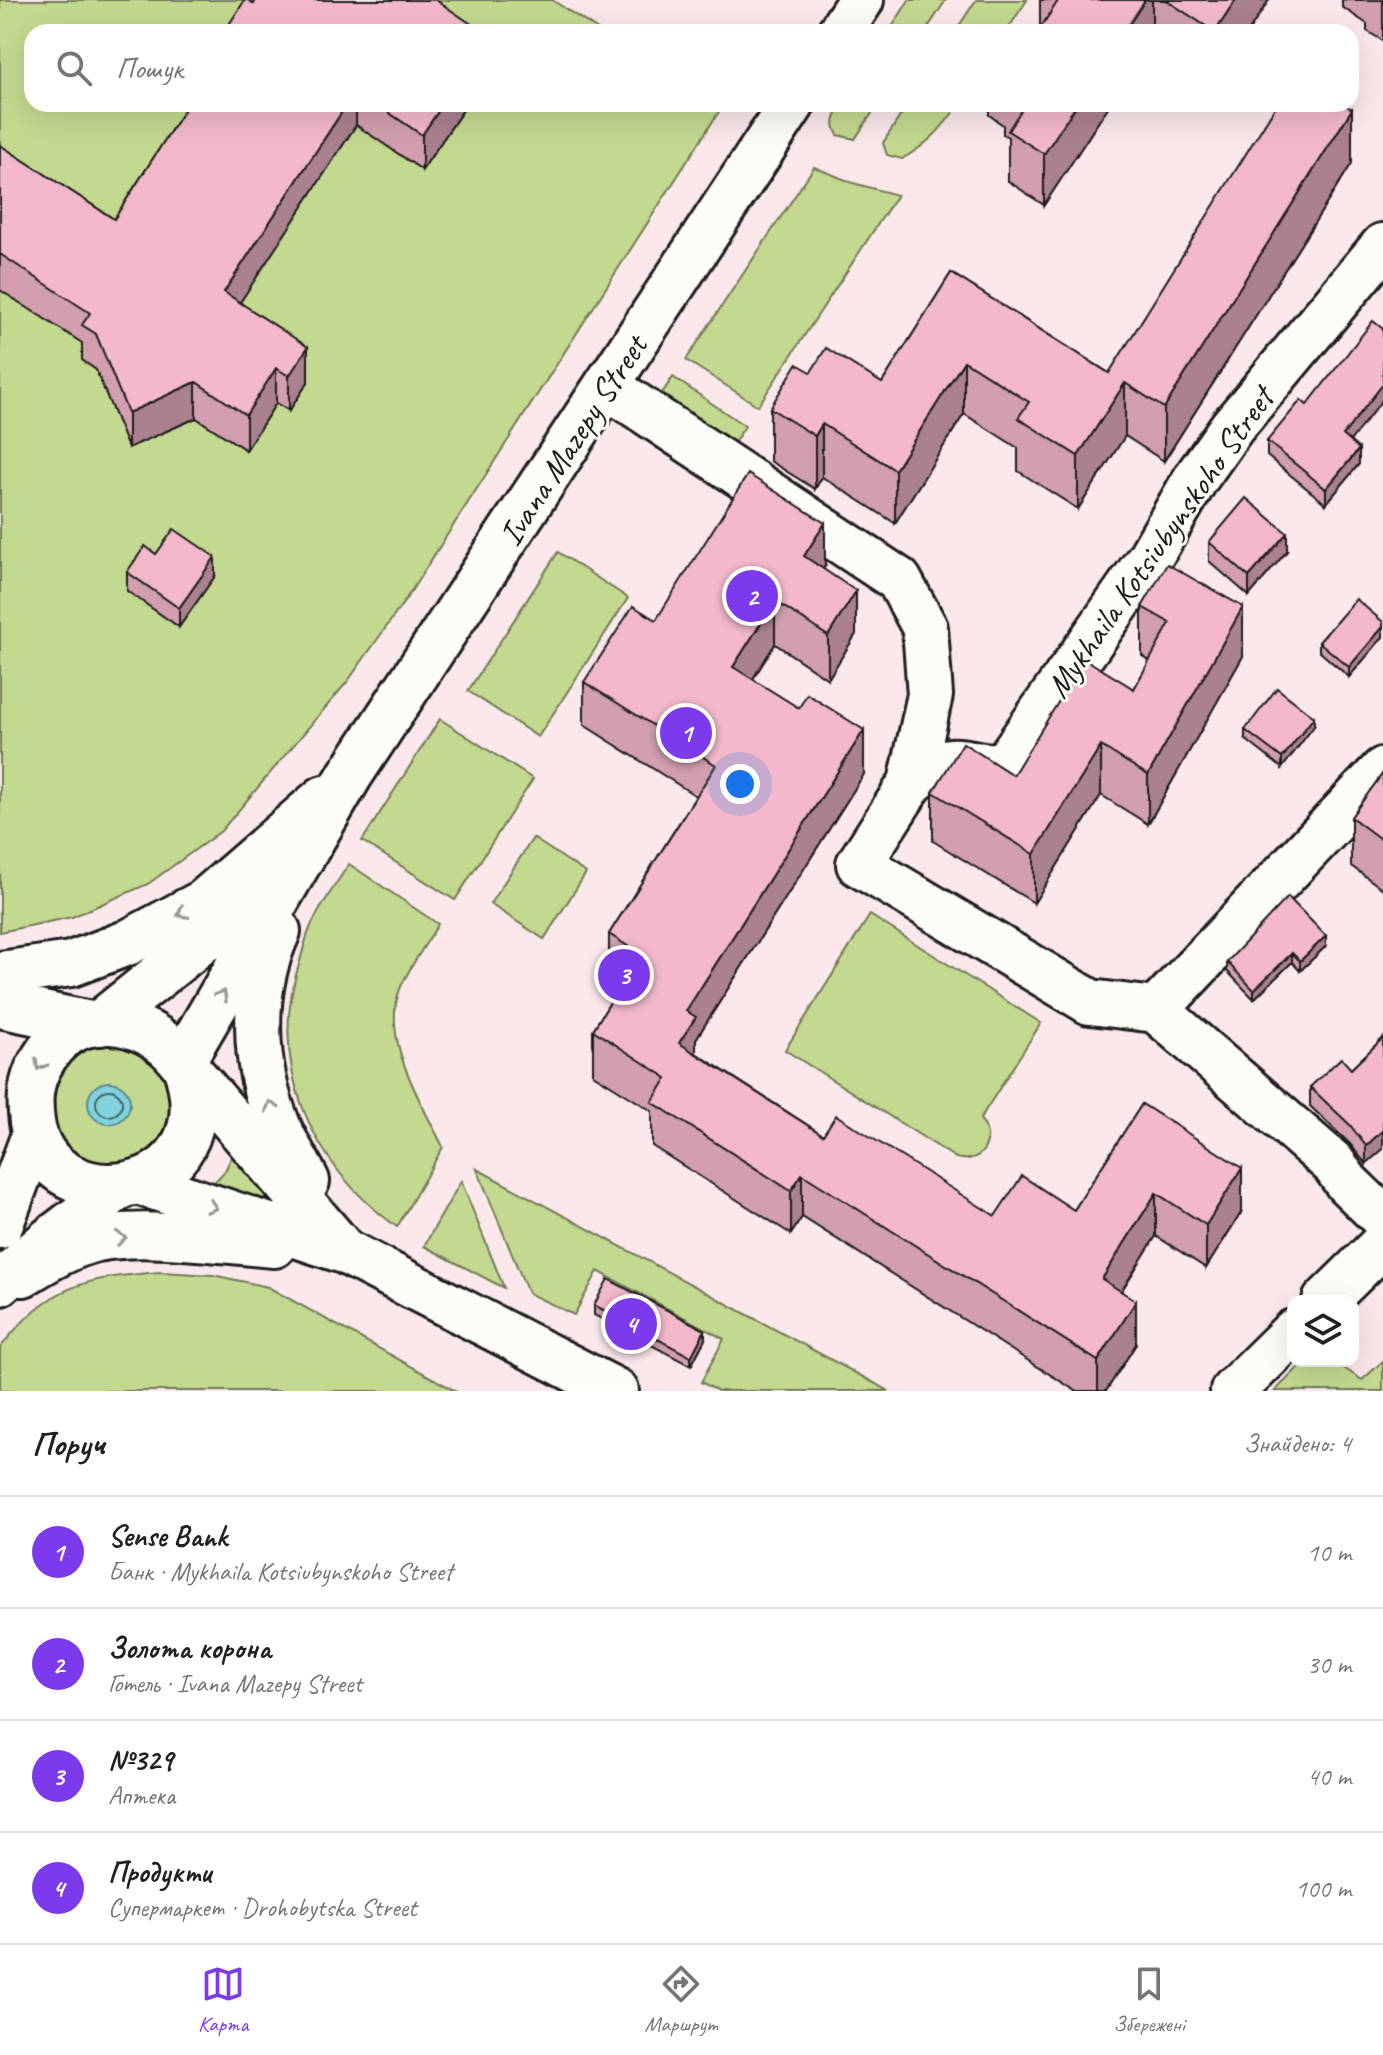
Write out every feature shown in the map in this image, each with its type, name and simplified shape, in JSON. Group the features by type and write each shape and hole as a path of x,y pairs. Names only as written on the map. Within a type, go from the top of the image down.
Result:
{"street":[{"path":"845,24 861,0"},
{"name":"Ivana Mazepy Street","path":"350,775 787,112"},
{"name":"Mykhaila Kotsiubynskoho Street","path":"911,783 931,768 950,761 998,766 1008,760 1149,559 1196,478 1232,427 1383,246"},
{"path":"607,386 899,580 925,628 930,695 911,783 859,864 1090,1002 1156,1010 1333,1163 1347,1183 1383,1218"},
{"path":"1156,1010 1383,770"},
{"path":"0,974 71,964 127,943 204,902 350,775"},
{"path":"0,1226 33,1077 46,1053 66,1035 95,1023 222,925 350,775"},
{"path":"183,1064 350,775"},
{"path":"344,1251 279,1127 265,1088 257,1035 260,996 273,943 350,775"},
{"path":"0,1005 95,1023 132,1024 160,1038 344,1251"},
{"path":"0,1283 48,1241 128,1184 163,1169 182,1147 194,1112 192,1088 183,1064"},
{"path":"22,1122 44,1153 68,1174 97,1186 128,1184 344,1251 616,1391"},
{"path":"0,1290 34,1267 89,1241 128,1236 344,1251"},
{"path":"1331,1295 1383,1244"},
{"path":"1233,1391 1287,1338"}],"green space":[{"path":"0,0 552,0 589,24 24,24 24,112 719,112 406,599 348,681 221,831 148,884 72,917 0,932"},
{"path":"909,0 946,0 930,24 894,24"},
{"path":"976,0 1027,0 1011,24 960,24"},
{"path":"839,112 873,112 855,139 838,135 835,119"},
{"path":"903,112 953,112 934,135 902,159 887,155 883,143"},
{"path":"814,167 853,183 897,195 758,406 686,360"},
{"path":"673,377 745,426 727,454 654,405"},
{"path":"558,552 628,598 538,737 468,691"},
{"path":"440,719 533,779 455,900 362,841"},
{"path":"533,838 586,873 544,939 490,904"},
{"path":"349,864 438,924 400,989 395,1008 395,1029 406,1070 443,1147 397,1227 367,1202 341,1174 320,1143 304,1110 293,1075 289,1038 291,1000 300,961 315,918"},
{"path":"870,915 1041,1023 980,1119 985,1127 987,1142 980,1154 973,1158 956,1158 785,1050"},
{"path":"110,1044 133,1049 152,1062 165,1081 170,1104 165,1127 152,1146 133,1159 110,1164 87,1159 68,1146 55,1127 50,1104 55,1081 68,1062 87,1049"},
{"path":"237,1145 289,1216 204,1193 225,1171"},
{"path":"477,1169 889,1391 718,1391 701,1382 724,1339 598,1271 574,1315 528,1293"},
{"path":"461,1181 504,1288 424,1246"},
{"path":"161,1272 213,1275 268,1287 456,1391 0,1391 0,1348 35,1310 52,1298 89,1282"},
{"path":"1383,1361 1383,1391 1275,1391 1299,1367 1342,1367 1362,1380"}],"water":[{"path":"109,1082 124,1088 130,1103 124,1118 109,1124 94,1118 88,1103 94,1088"}],"building":[{"path":"245,0 254,4 256,0 436,0 471,24 229,24"},
{"path":"1145,0 1129,24 1043,24 1058,1"},
{"path":"1166,0 1236,0 1220,24 1203,24"},
{"path":"183,112 342,112 224,292 308,347 289,376 276,368 246,415 196,382 128,413 96,334 82,325 90,313 0,254 0,145 114,219"},
{"path":"388,112 438,112 422,135"},
{"path":"1020,112 1072,112 1044,154 1008,131"},
{"path":"1272,112 1350,112 1164,408 1125,383 1078,456 1018,418 1029,402 964,361 895,470 822,424 815,436 770,408 797,364 811,372 826,348 882,383 951,273 1109,373"},
{"path":"1373,321 1383,329 1383,384 1343,435 1359,449 1326,489 1267,441 1301,400 1307,405"},
{"path":"748,474 825,523 804,556 856,591 828,636 775,601 733,667 799,708 807,694 864,730 686,1011 696,1017 679,1043 823,1135 836,1115 995,1216 1022,1176 1074,1210 1142,1104 1242,1168 1206,1225 1156,1193 1102,1279 1136,1301 1098,1361 802,1174 791,1191 652,1102 667,1078 593,1030 640,954 609,934 716,765 584,682 633,606 656,620"},
{"path":"1246,498 1287,533 1249,577 1209,542"},
{"path":"174,529 215,557 179,608 127,572 145,546 156,554"},
{"path":"1167,564 1243,607 1148,775 1101,746 1034,854 933,792 963,743 1013,775 1085,659 1134,689 1170,623 1142,607"},
{"path":"1356,599 1383,622 1383,627 1349,667 1319,642"},
{"path":"1277,688 1314,717 1282,758 1245,730"},
{"path":"1383,773 1383,841 1351,817"},
{"path":"1288,897 1326,936 1300,961 1292,953 1254,990 1227,962"},
{"path":"1383,1038 1383,1130 1366,1146 1350,1125 1310,1087 1341,1058 1351,1069"},
{"path":"608,1279 705,1330 691,1357 594,1305"}],"place":[{"name":"Золота корона","path":"752,596"},
{"name":"Sense Bank","path":"686,733"},
{"name":"№329","path":"624,975"},
{"name":"Продукти","path":"631,1324"}]}
